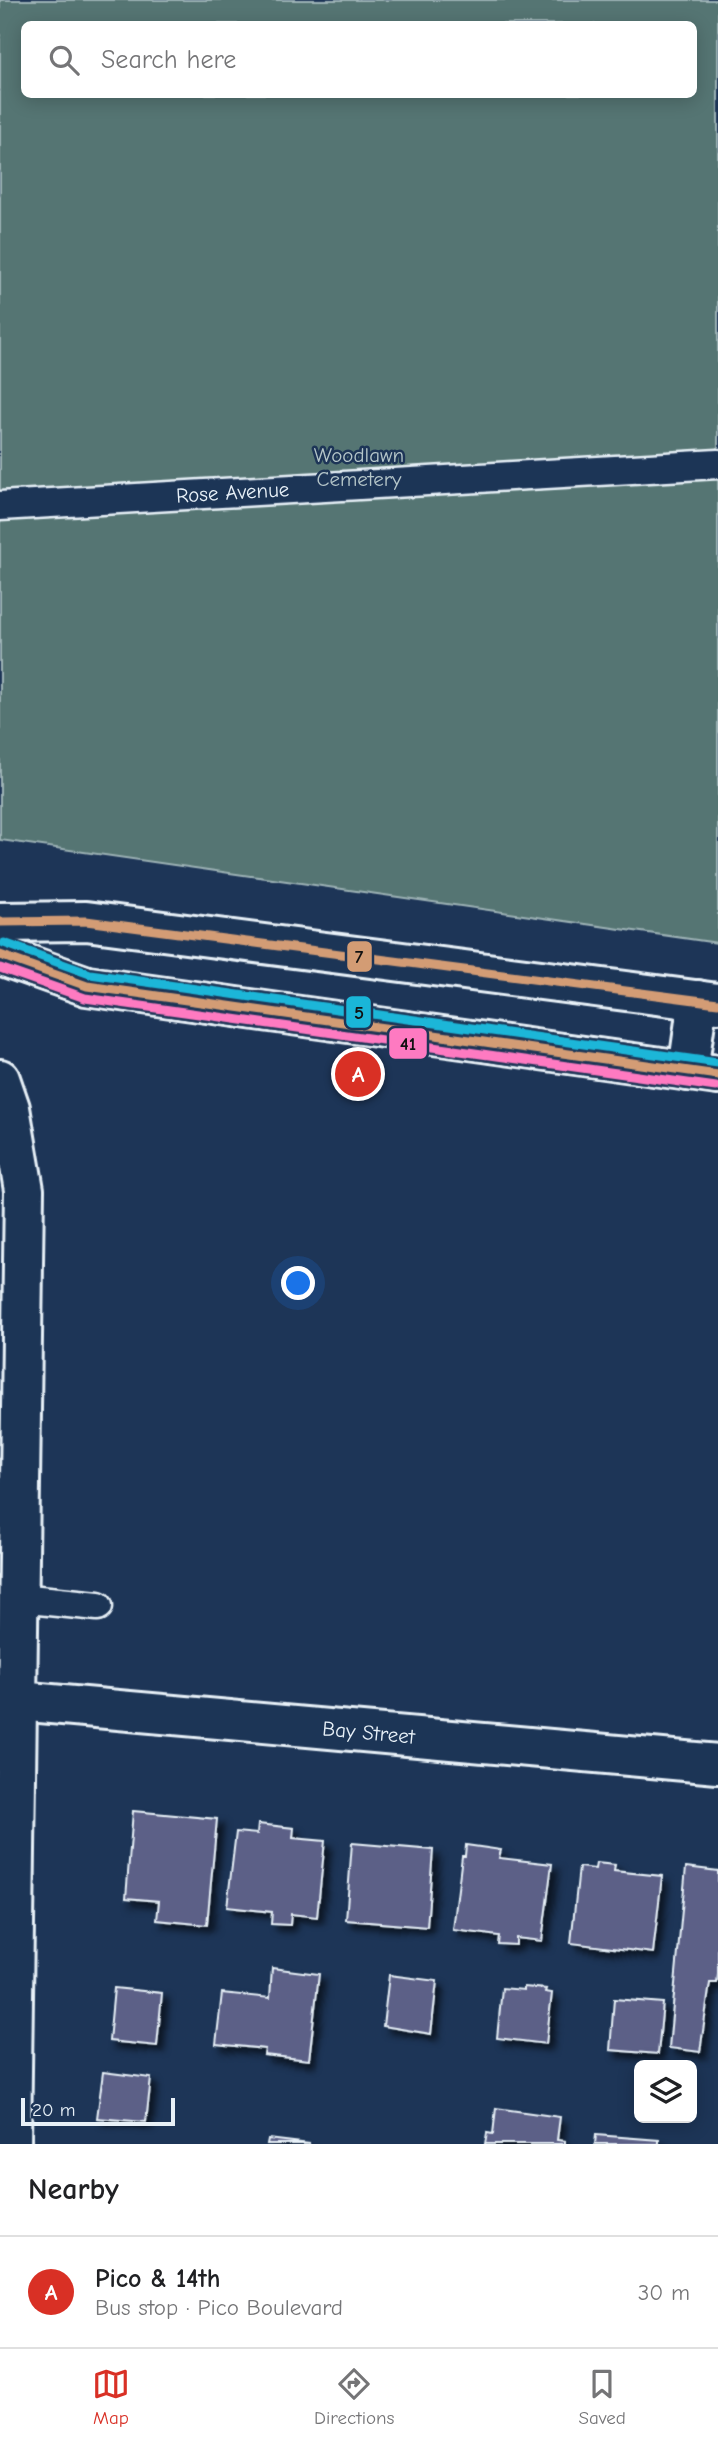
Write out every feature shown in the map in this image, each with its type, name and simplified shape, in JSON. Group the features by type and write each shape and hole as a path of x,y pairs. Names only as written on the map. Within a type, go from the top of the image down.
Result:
{"street":[{"path":"0,922 86,920 708,1001 703,1073 86,986 0,955"},
{"path":"0,1079 10,1108 11,1354 19,1598 9,1646 18,1701 6,2066 11,2144"},
{"name":"Bay Street","path":"18,1701 718,1764"}],"lane":[{"name":"Rose Avenue","path":"0,506 718,464"},
{"path":"19,1598 99,1606"}],"green space":[{"name":"Woodlawn Cemetery","path":"0,0 718,0 718,943 0,840"}],"building":[{"path":"133,1811 217,1819 207,1925 157,1920 159,1901 126,1898"},
{"path":"258,1824 294,1828 293,1838 325,1841 317,1917 291,1914 290,1925 271,1924 272,1912 227,1907 236,1832 257,1834"},
{"path":"352,1843 433,1850 427,1927 346,1920"},
{"path":"466,1845 501,1850 499,1858 552,1864 542,1941 516,1938 516,1945 498,1944 499,1936 453,1930 462,1856 465,1856"},
{"path":"596,1863 615,1865 614,1871 662,1876 653,1953 571,1943 579,1867 595,1869"},
{"path":"686,1867 718,1871 718,1974 717,1983 710,1983 700,2052 669,2048"},
{"path":"272,1968 319,1974 309,2060 264,2055 265,2049 216,2044 222,1993 270,1998"},
{"path":"389,1975 437,1981 431,2034 383,2026"},
{"path":"524,1987 546,1989 545,1992 552,1993 546,2044 497,2038 502,1988 524,1990"},
{"path":"114,1988 162,1993 157,2046 109,2041"},
{"path":"614,1999 663,2003 658,2054 610,2050"},
{"path":"103,2072 151,2078 146,2122 97,2118"},
{"path":"496,2108 560,2117 557,2140 565,2141 565,2144 485,2144 487,2133 493,2134"},
{"path":"596,2135 659,2140 659,2144 595,2144"},
{"path":"268,2139 310,2144 267,2144"}],"transit line":[{"name":"7","path":"0,922 86,921 718,1003"},
{"name":"5","path":"4,943 90,974 718,1063"},
{"name":"7","path":"0,955 87,986 718,1075"},
{"name":"41","path":"0,968 85,998 716,1087"}],"place":[{"name":"Pico & 14th","path":"358,1074"}]}
